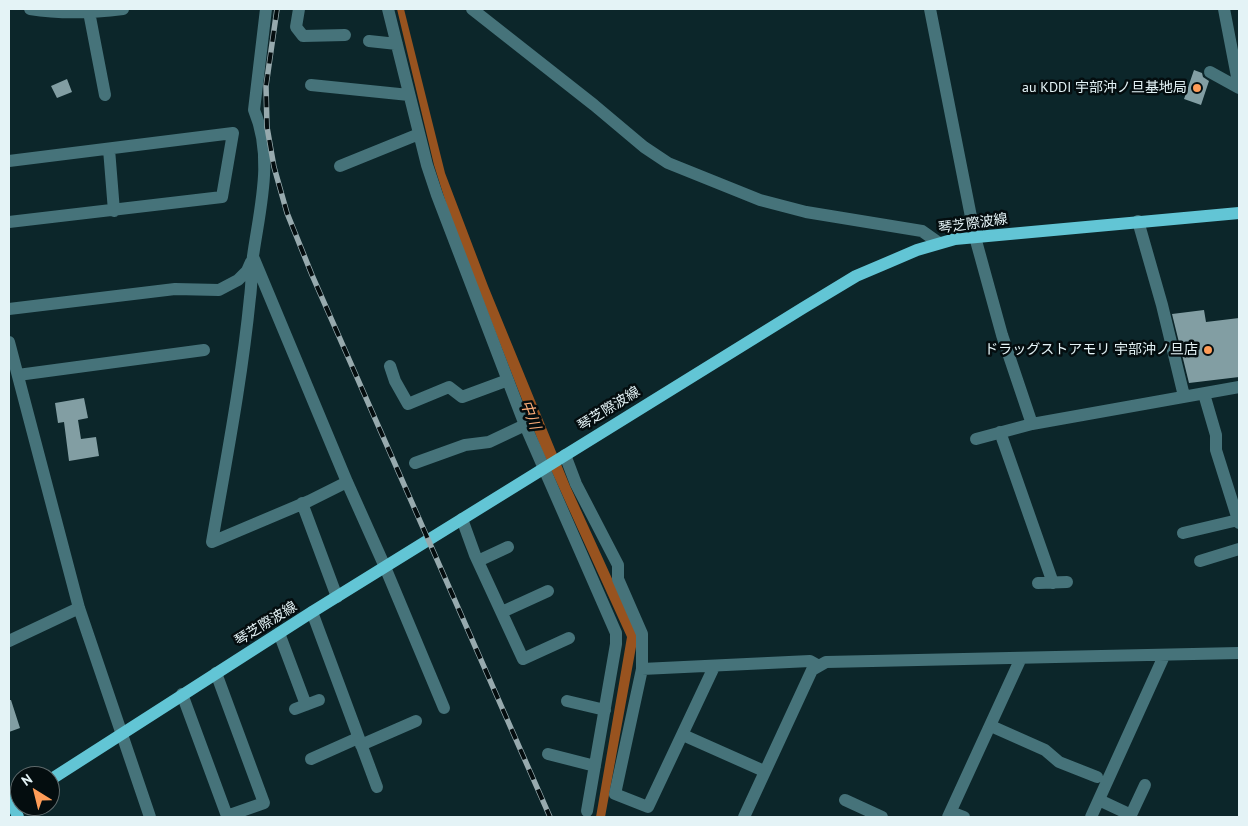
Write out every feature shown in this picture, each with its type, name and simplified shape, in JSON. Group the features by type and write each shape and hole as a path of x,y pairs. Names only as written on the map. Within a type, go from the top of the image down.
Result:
{"main road":[{"name":"琴芝際波線","path":"60,773 182,694 563,455 856,276 917,250 939,243 975,237 1239,213"}],"street":[{"path":"30,9 54,12 89,12 123,9"},
{"path":"266,9 254,110 260,124 265,169 237,392 212,542 347,482"},
{"path":"299,9 296,27 303,36 345,35"},
{"path":"388,9 426,165 525,425 546,467 609,608 616,632 616,644 587,811"},
{"path":"472,9 644,147 668,163 760,200 806,212 922,231 939,243"},
{"path":"930,9 975,237 1002,335 1032,424"},
{"path":"1224,9 1239,88"},
{"path":"89,12 105,95"},
{"path":"369,41 397,44"},
{"path":"1210,72 1239,88"},
{"path":"311,85 409,95"},
{"path":"9,161 232,134 222,197 9,222"},
{"path":"340,166 419,134"},
{"path":"109,149 114,211"},
{"path":"1138,221 1162,305 1184,396"},
{"path":"9,309 175,289 220,290 238,280 247,270 253,257"},
{"path":"253,257 444,708"},
{"path":"9,342 79,608 120,734 150,817"},
{"path":"18,375 204,350"},
{"path":"390,366 408,404 449,387 462,397 508,380"},
{"path":"976,439 1032,424 1239,387"},
{"path":"1183,533 1239,522 1216,450 1216,435 1204,394"},
{"path":"415,463 465,445 489,442 525,425"},
{"path":"1000,432 1052,583"},
{"path":"563,455 618,565 618,580 642,634 642,669 615,794 648,807 714,667"},
{"path":"302,503 337,597"},
{"path":"462,519 478,560 523,658 569,638"},
{"path":"478,560 508,547"},
{"path":"1200,560 1239,549"},
{"path":"1038,583 1066,582"},
{"path":"502,612 548,591"},
{"path":"609,608 626,601"},
{"path":"9,641 79,608"},
{"path":"312,612 377,786"},
{"path":"279,633 301,707 319,700"},
{"path":"744,817 812,670 826,662 1239,653"},
{"path":"1091,817 1164,656"},
{"path":"964,817 950,814 1021,658"},
{"path":"642,669 810,661 818,666"},
{"path":"182,694 227,816 264,804 216,673"},
{"path":"567,701 605,710"},
{"path":"311,759 416,722"},
{"path":"991,726 1045,750 1059,762 1097,777"},
{"path":"683,735 764,771"},
{"path":"548,754 595,766"},
{"path":"1099,800 1130,816 1145,785"},
{"path":"852,808 882,817"}],"water":[{"name":"中川","path":"397,9 404,9 445,173 488,286 570,486 638,636 605,817 596,817 627,637 541,448 451,219 434,165"}],"building":[{"name":"au KDDI 宇部沖ノ旦基地局","path":"1194,70 1202,73 1203,77 1209,81 1201,105 1184,99"},
{"path":"67,79 72,92 57,98 51,86"},
{"name":"ドラッグストアモリ 宇部沖ノ旦店","path":"1204,310 1206,322 1239,318 1239,377 1189,383 1172,314"},
{"path":"84,398 88,418 78,420 81,439 96,437 99,456 69,461 64,422 58,423 55,403"},
{"path":"9,700 11,700 20,728 9,732"}],"railway":[{"path":"277,9 266,86 267,127 274,167 287,213 312,275 550,817"}],"place":[{"name":"au KDDI 宇部沖ノ旦基地局","path":"1197,88"},
{"name":"ドラッグストアモリ 宇部沖ノ旦店","path":"1208,350"}]}
